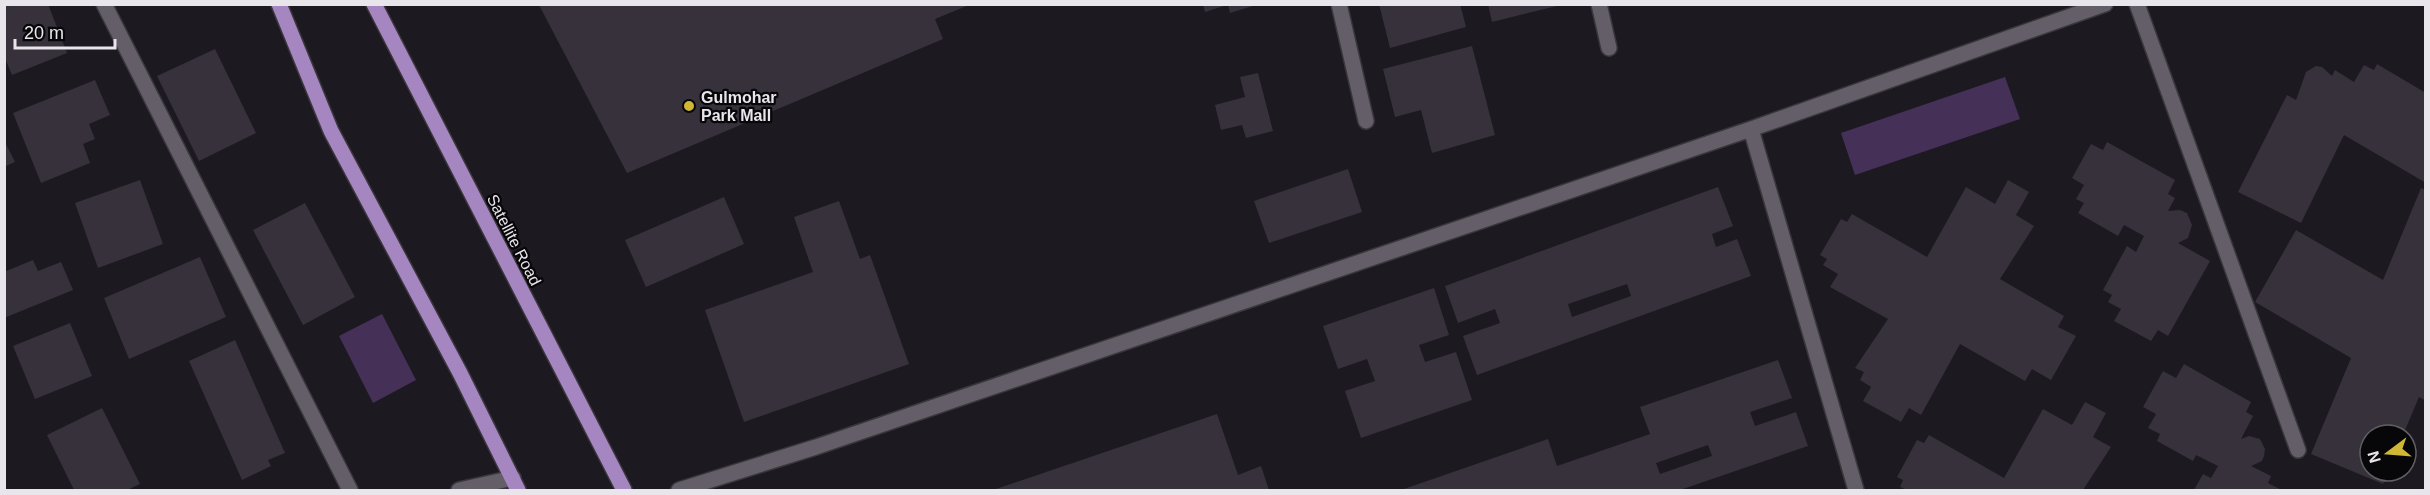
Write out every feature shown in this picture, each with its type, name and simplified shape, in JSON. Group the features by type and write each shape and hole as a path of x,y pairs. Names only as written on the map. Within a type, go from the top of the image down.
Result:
{"main road":[{"path":"279,4 331,131 460,373 516,484"},
{"name":"Satellite Road","path":"374,4 624,490"}],"street":[{"path":"104,4 350,490"},
{"path":"1339,4 1366,121"},
{"path":"1599,4 1609,48"},
{"path":"679,490 827,443 1751,129 2105,4"},
{"path":"2137,4 2298,450"},
{"path":"1751,129 1856,490"},
{"path":"459,490 516,484"}],"shaded area":[{"path":"2005,77 2020,119 1855,175 1841,133"},
{"path":"382,314 416,380 373,403 339,336"}],"building":[{"path":"4,4 48,4 67,53 12,75 4,56"},
{"path":"1203,4 1227,4 1227,5 1205,12"},
{"path":"1228,4 1256,4 1256,5 1230,13"},
{"path":"1379,4 1460,4 1466,27 1390,48"},
{"path":"1488,4 1561,4 1561,5 1492,22"},
{"name":"Gulmohar Park Mall","path":"539,5 969,5 935,19 943,39 627,173"},
{"path":"1472,46 1495,135 1432,153 1421,110 1395,117 1383,69"},
{"path":"215,49 256,133 199,161 157,76"},
{"path":"2377,64 2426,93 2426,183 2344,135 2301,223 2238,192 2287,95 2296,100 2306,72 2316,66 2322,67 2332,76 2335,70 2354,82 2364,65 2374,70"},
{"path":"1258,73 1273,131 1246,138 1242,125 1221,130 1215,105 1245,97 1240,77"},
{"path":"95,80 110,115 89,124 95,139 83,144 90,163 41,183 13,113"},
{"path":"4,140 15,162 4,167"},
{"path":"2107,142 2175,180 2168,194 2175,198 2168,211 2180,210 2187,213 2192,225 2188,238 2178,243 2210,261 2168,336 2158,330 2151,341 2114,321 2121,309 2108,302 2112,295 2103,290 2127,246 2136,252 2144,236 2124,225 2118,236 2078,213 2084,203 2076,199 2084,185 2072,178 2091,144 2103,150"},
{"path":"1348,169 1362,212 1269,243 1254,201"},
{"path":"140,180 163,244 98,268 75,203"},
{"path":"2008,180 2029,192 2016,215 2034,226 2000,279 2064,316 2058,327 2076,336 2051,380 2032,369 2025,381 1960,344 1921,415 1909,408 1901,422 1863,401 1871,387 1860,380 1864,372 1855,368 1888,319 1830,287 1838,274 1823,265 1827,259 1820,255 1841,219 1847,222 1852,214 1927,257 1966,187 1995,204"},
{"path":"1718,187 1733,226 1712,234 1716,247 1737,239 1751,276 1477,375 1463,336 1500,323 1495,309 1458,323 1445,286","holes":["1627,284 1631,296 1572,317 1568,304"]},
{"path":"2421,188 2426,190 2426,401 2419,397 2408,423 2358,423 2358,474 2311,454 2351,358 2255,302 2296,230 2383,280"},
{"path":"724,197 744,244 646,287 625,240"},
{"path":"839,201 860,259 870,255 909,364 744,422 705,310 813,272 794,217"},
{"path":"305,203 355,297 303,325 253,230"},
{"path":"200,257 226,317 129,359 104,298"},
{"path":"33,260 38,271 61,262 73,290 4,318 4,272"},
{"path":"1434,288 1449,335 1419,345 1425,362 1456,352 1472,400 1361,438 1345,391 1375,381 1367,359 1338,369 1323,326"},
{"path":"70,323 92,376 35,399 13,346"},
{"path":"235,340 285,453 268,460 271,466 242,480 189,361"},
{"path":"1778,360 1792,398 1750,412 1755,426 1796,412 1808,446 1680,490 1401,490 1548,439 1557,466 1650,434 1640,407","holes":["1708,445 1712,456 1660,474 1656,463"]},
{"path":"2184,364 2251,402 2246,412 2253,416 2241,439 2249,436 2260,439 2265,449 2264,456 2262,461 2251,466 2271,476 2268,483 2282,490 2194,490 2203,474 2211,478 2218,466 2196,455 2193,461 2157,441 2160,434 2148,428 2156,414 2143,407 2163,371 2176,378"},
{"path":"2085,402 2106,413 2093,437 2111,447 2083,490 1907,490 1900,487 1903,480 1897,477 1917,440 1924,443 1929,435 2004,478 2043,409 2072,425"},
{"path":"102,408 140,484 127,490 74,490 47,435"},
{"path":"1217,414 1238,475 1261,466 1269,490 993,490"}],"place":[{"name":"Gulmohar Park Mall","path":"689,106"}]}
